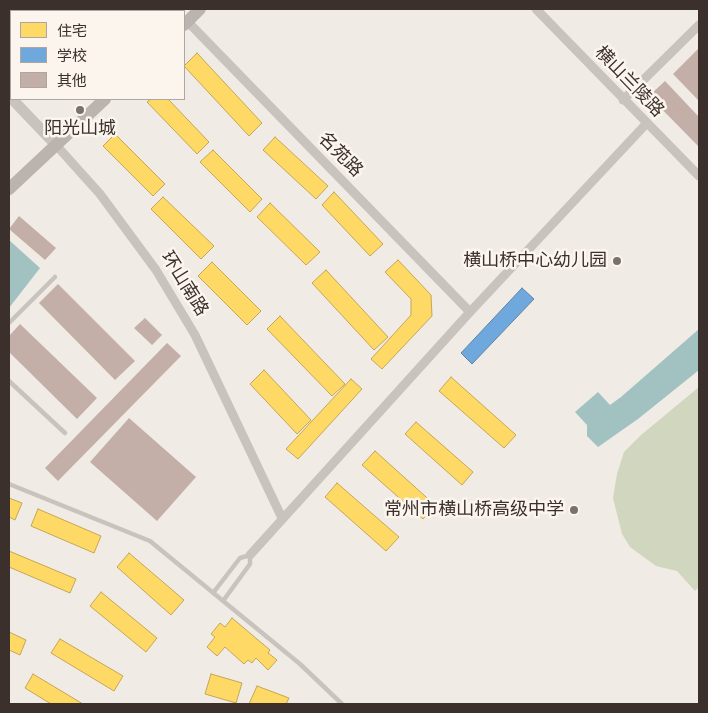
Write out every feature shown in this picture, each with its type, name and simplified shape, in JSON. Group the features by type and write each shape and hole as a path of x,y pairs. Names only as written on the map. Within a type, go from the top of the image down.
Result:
{"main road":[{"path":"185,23 200,9"},
{"path":"9,189 104,100"}],"street":[{"name":"横山兰陵路","path":"536,9 646,124 699,176"},
{"name":"名苑路","path":"185,23 470,312"},
{"path":"623,100 699,25"},
{"name":"环山南路","path":"14,100 100,194 156,270 196,334 282,518"},
{"path":"250,555 470,312 646,124"}],"lane":[{"path":"9,323 55,277"},
{"path":"9,381 65,433"},
{"path":"9,484 150,541 300,664 342,704"},
{"path":"213,593 240,558 250,555 250,564 223,601"}],"green space":[{"path":"699,387 699,587 695,591 677,571 656,566 630,547 622,534 613,498 617,474 624,452 641,435"}],"water":[{"path":"9,240 40,268 9,308"},
{"path":"699,329 699,370 638,419 598,447 587,436 587,425 575,412 598,392 610,405"}],"building: 住宅":[{"path":"197,53 262,123 249,136 185,65"},
{"path":"150,100 169,100 209,142 197,154 147,102"},
{"path":"115,134 165,184 153,196 103,146"},
{"path":"275,137 328,186 316,199 263,150"},
{"path":"213,150 262,199 250,212 200,162"},
{"path":"334,192 383,244 370,256 322,205"},
{"path":"163,197 214,246 201,259 151,209"},
{"path":"270,203 320,252 306,265 257,217"},
{"path":"398,260 431,295 432,316 382,369 371,359 411,315 411,299 385,272"},
{"path":"212,262 261,311 247,325 198,276"},
{"path":"326,270 388,337 374,350 312,283"},
{"path":"280,316 345,384 332,396 267,329"},
{"path":"264,370 311,420 297,434 250,384"},
{"path":"451,377 516,435 504,448 439,391"},
{"path":"351,379 362,389 298,459 286,449"},
{"path":"416,422 473,472 462,485 405,434"},
{"path":"375,451 435,505 423,519 362,465"},
{"path":"337,483 399,537 386,551 325,497"},
{"path":"9,498 22,503 15,520 9,517"},
{"path":"38,509 101,536 94,553 31,526"},
{"path":"9,551 76,579 70,593 9,567"},
{"path":"129,553 184,600 171,615 117,567"},
{"path":"101,592 157,638 146,652 90,606"},
{"path":"232,618 270,650 268,653 277,660 268,670 256,658 252,663 248,660 244,664 225,647 217,656 207,647 215,637 211,634 220,623 225,627"},
{"path":"9,632 26,640 20,655 9,650"},
{"path":"60,639 123,676 114,691 51,653"},
{"path":"33,674 83,704 51,704 25,688"},
{"path":"211,674 242,683 236,703 205,694"},
{"path":"257,686 289,698 286,704 249,704"}],"building: 学校":[{"path":"522,288 534,299 472,364 461,353"}],"building: 其他":[{"path":"699,48 699,101 673,74"},
{"path":"665,81 699,117 699,147 649,96"},
{"path":"19,216 56,248 45,260 9,229"},
{"path":"58,284 135,361 115,380 39,303"},
{"path":"145,318 162,335 152,345 134,328"},
{"path":"20,324 97,398 77,419 9,352 9,336"},
{"path":"167,343 181,356 58,481 45,468"},
{"path":"129,418 196,477 157,521 90,462"}],"place":[{"name":"阳光山城","path":"80,110"},
{"name":"横山桥中心幼儿园","path":"617,261"},
{"name":"常州市横山桥高级中学","path":"574,510"}]}
